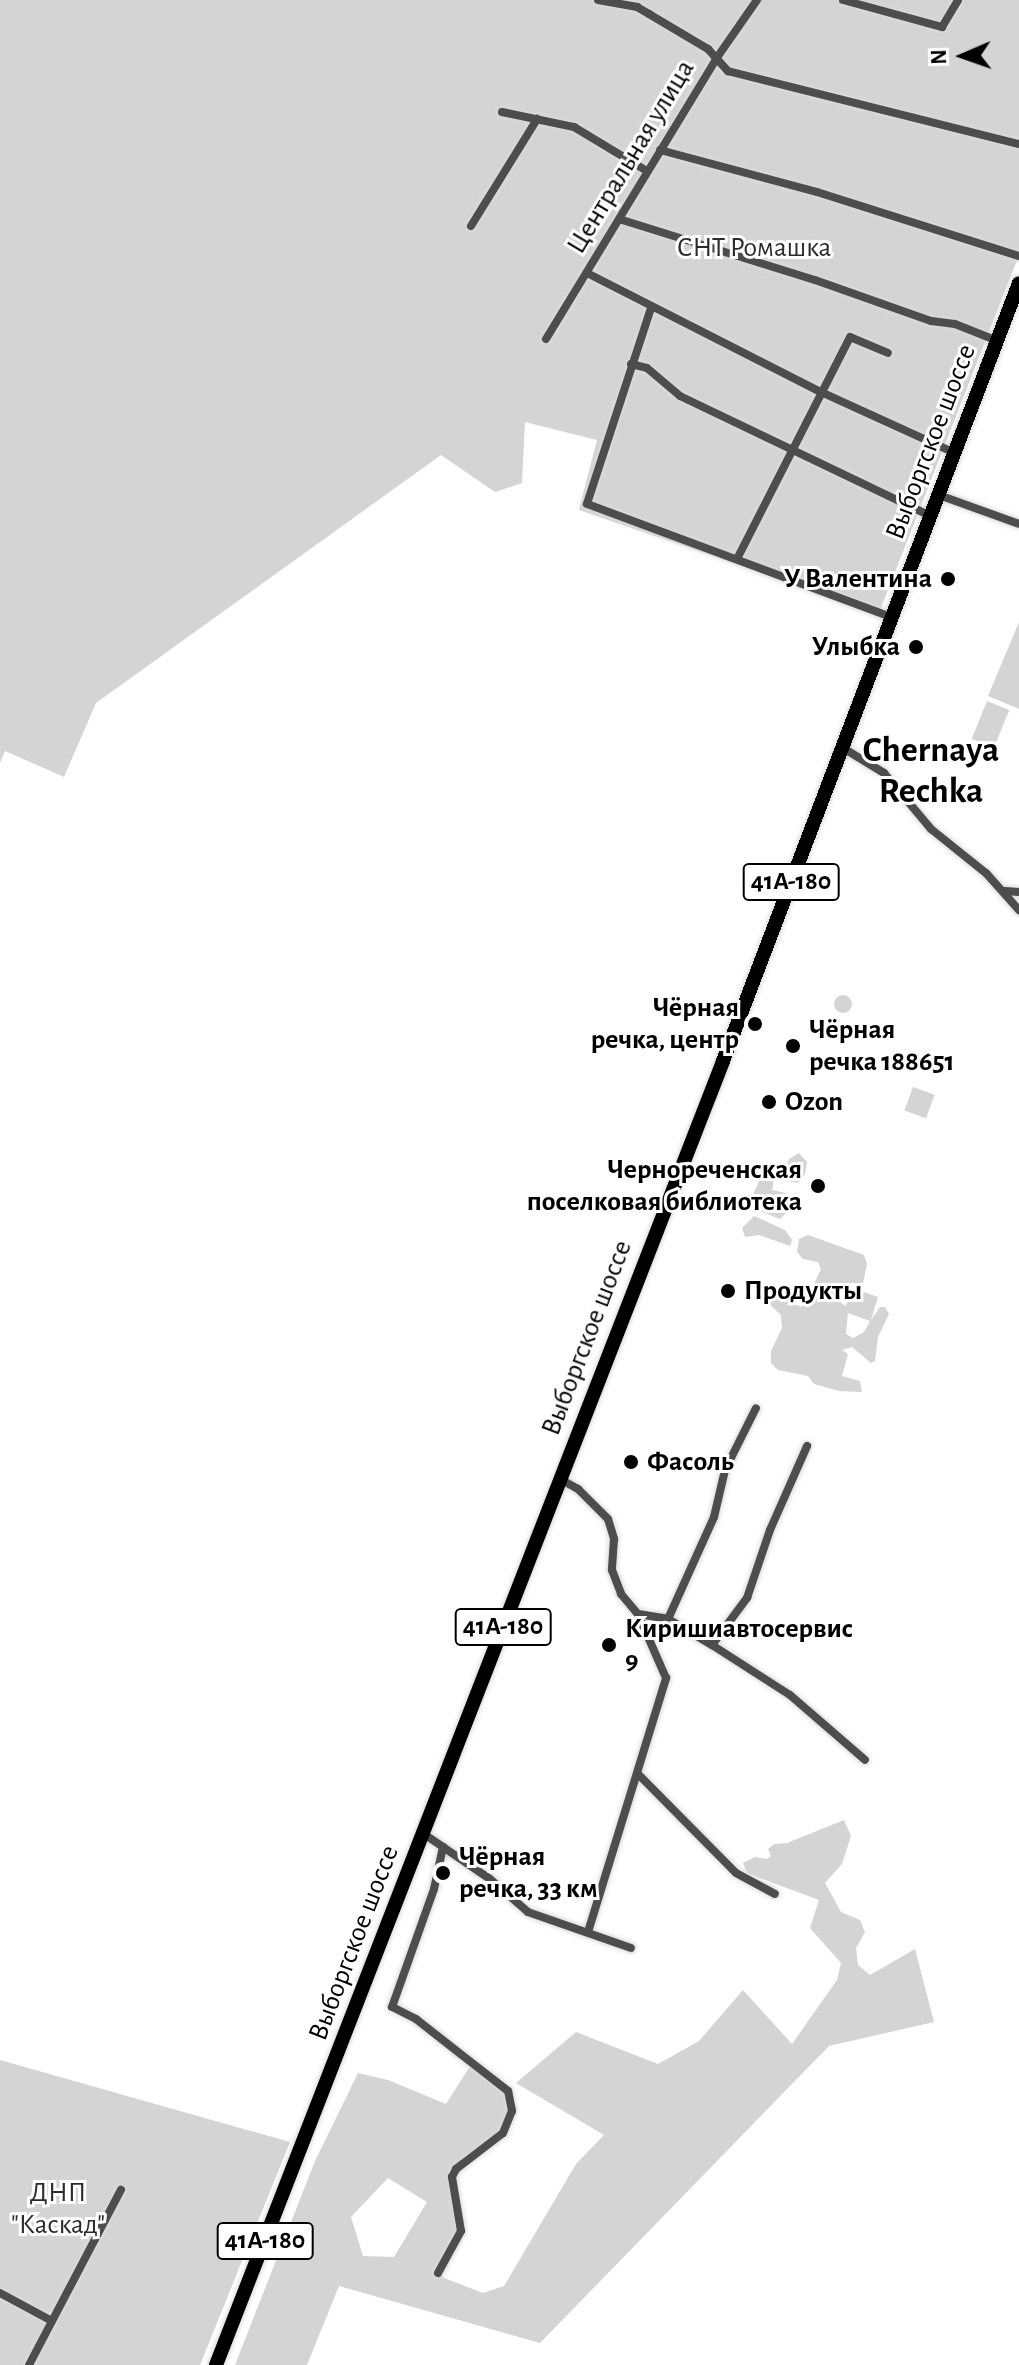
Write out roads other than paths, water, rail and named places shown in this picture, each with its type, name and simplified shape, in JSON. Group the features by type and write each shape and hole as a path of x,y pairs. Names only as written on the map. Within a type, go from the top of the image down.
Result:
{"main road":[{"name":"Выборгское шоссе","path":"216,2365 424,1834 998,341 1016,303 1019,283"}],"street":[{"path":"598,0 637,7 708,49 728,71 1019,144"},
{"name":"Центральная улица","path":"546,339 716,59 757,0"},
{"path":"843,0 875,5 942,27 958,0"},
{"path":"502,112 574,127 647,171"},
{"path":"471,226 537,119"},
{"path":"660,150 817,192 1019,256"},
{"path":"619,219 815,280 931,321 955,324 998,341"},
{"path":"587,273 821,392 955,453"},
{"path":"651,308 587,504 891,617"},
{"path":"737,559 850,337 888,353"},
{"path":"631,364 647,368 680,396 931,516"},
{"path":"939,495 1019,524"},
{"path":"843,748 884,773 931,829 1005,891 1019,910"},
{"path":"1005,891 1019,892"},
{"path":"668,1619 714,1517 725,1470 756,1408"},
{"path":"712,1645 747,1598 770,1530 807,1446"},
{"path":"560,1479 578,1489 608,1519 614,1539 612,1570 621,1594 638,1614 666,1678 588,1932"},
{"path":"638,1614 668,1619 790,1695 865,1760"},
{"path":"638,1774 736,1873 775,1894"},
{"path":"424,1834 490,1879 528,1912 631,1948"},
{"path":"438,2273 461,2231 452,2177 456,2169 503,2133 512,2111 508,2091 416,2019 392,2007 434,1889 443,1847"},
{"path":"29,2365 121,2190"},
{"path":"0,2293 52,2321"}],"place":[{"name":"У Валентина","path":"948,579"},
{"name":"Улыбка","path":"916,647"},
{"name":"Чёрная речка, центр","path":"755,1024"},
{"name":"Чёрная речка 188651","path":"793,1046"},
{"name":"Ozon","path":"769,1102"},
{"name":"Чернореченская поселковая библиотека","path":"818,1186"},
{"name":"Продукты","path":"728,1291"},
{"name":"Фасоль","path":"631,1462"},
{"name":"Киришиавтосервис 9","path":"609,1645"},
{"name":"Чёрная речка, 33 км","path":"443,1873"}],"district":[{"name":"Chernaya Rechka","path":"931,770"}],"park label":[{"name":"СНТ Ромашка","path":"754,248"},
{"name":"ДНП \"Каскад\"","path":"58,2209"}]}
